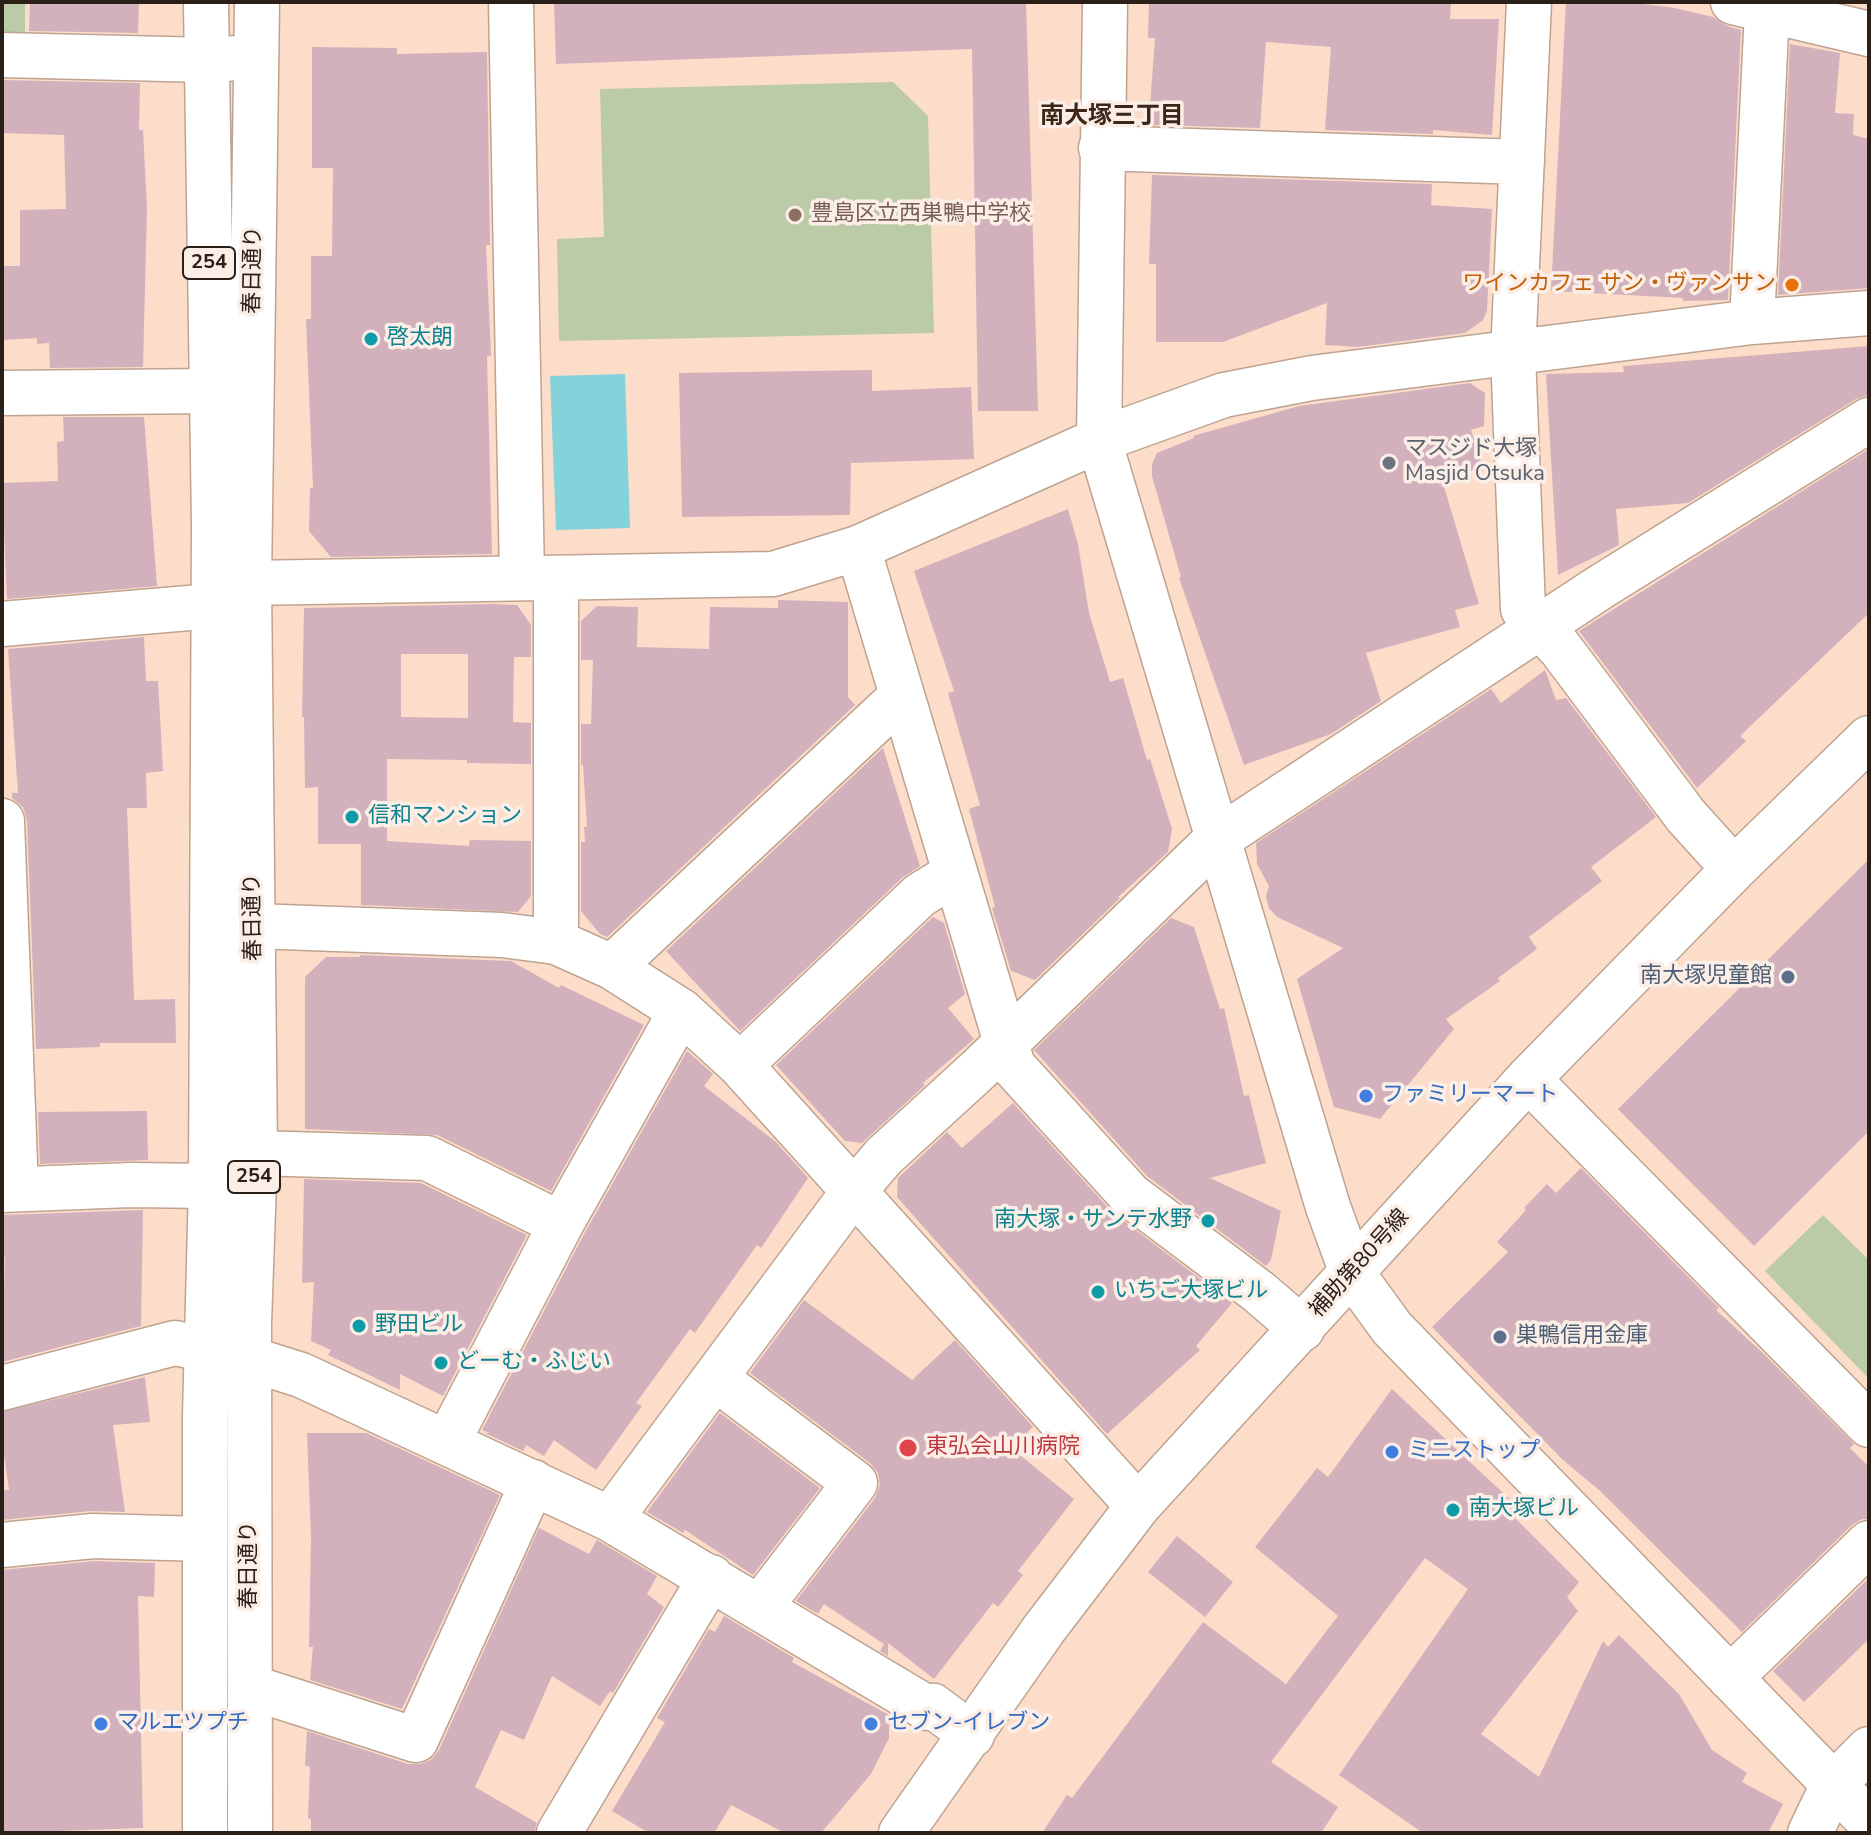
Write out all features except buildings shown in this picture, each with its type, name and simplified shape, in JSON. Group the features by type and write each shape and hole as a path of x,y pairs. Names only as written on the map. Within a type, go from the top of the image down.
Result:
{"main road":[{"name":"春日通り","path":"205,1833 205,1539 211,1186 213,391 206,2"},
{"name":"春日通り","path":"250,1833 250,1359 255,1153 249,583 257,2"},
{"path":"511,2 556,942"},
{"path":"1105,2 1099,440 1216,840 1331,1218 1352,1273 1392,1328 1869,1821"},
{"path":"1529,2 1513,354 1523,609 1560,648 1686,816 1734,869"},
{"path":"1752,322 1750,6 1830,12 1869,34"},
{"path":"2,55 208,60 254,57"},
{"path":"1101,148 1522,162"},
{"path":"249,583 773,574 858,548 1099,440 1224,395 1312,378 1752,322 1869,313"},
{"path":"2,393 213,391"},
{"path":"610,1519 854,1191 884,1156 1216,840 1540,626 1869,420"},
{"path":"858,548 1013,1066 1130,1195 1259,1292 1302,1329"},
{"path":"2,624 212,606"},
{"path":"612,967 902,696"},
{"name":"補助第80号線","path":"905,1832 1070,1593 1138,1506 1528,1079 1734,869 1869,738"},
{"path":"2,821 9,1190 131,1185 211,1186"},
{"path":"740,1065 920,895 954,874"},
{"path":"254,926 502,935 556,942 612,967 681,1011 740,1065 1138,1506"},
{"path":"447,1443 561,1224 681,1011"},
{"path":"1528,1079 1869,1425"},
{"path":"255,1153 427,1158 561,1224"},
{"path":"2,1388 175,1343 250,1359 301,1375 610,1519 927,1708 933,1706 972,1735"},
{"path":"715,1378 855,1483 760,1607"},
{"path":"250,1687 416,1740 533,1482"},
{"path":"2,1545 93,1536 205,1539"},
{"path":"1730,1678 1869,1543"},
{"path":"559,1833 711,1577"},
{"path":"1810,1833 1833,1785 1869,1749"}],"green space":[{"path":"2,2 25,2 25,37 2,37"},
{"path":"893,82 928,116 934,333 559,341 557,239 604,237 600,89"},
{"path":"1823,1215 1869,1260 1869,1379 1765,1271"}],"water":[{"path":"625,374 630,528 556,530 550,376"}],"place":[{"name":"豊島区立西巣鴨中学校","path":"795,215"},
{"name":"ワインカフェ サン・ヴァンサン","path":"1792,285"},
{"name":"啓太朗","path":"371,339"},
{"name":"マスジド大塚 Masjid Otsuka","path":"1389,463"},
{"name":"信和マンション","path":"352,817"},
{"name":"南大塚児童館","path":"1788,977"},
{"name":"ファミリーマート","path":"1366,1096"},
{"name":"南大塚・サンテ水野","path":"1208,1221"},
{"name":"いちご大塚ビル","path":"1098,1292"},
{"name":"野田ビル","path":"359,1326"},
{"name":"巣鴨信用金庫","path":"1500,1337"},
{"name":"どーむ・ふじい","path":"441,1363"},
{"name":"東弘会山川病院","path":"908,1448"},
{"name":"ミニストップ","path":"1392,1452"},
{"name":"南大塚ビル","path":"1453,1510"},
{"name":"マルエツプチ","path":"101,1724"},
{"name":"セブン-イレブン","path":"871,1724"}],"district":[{"name":"南大塚三丁目","path":"1112,117"}]}
